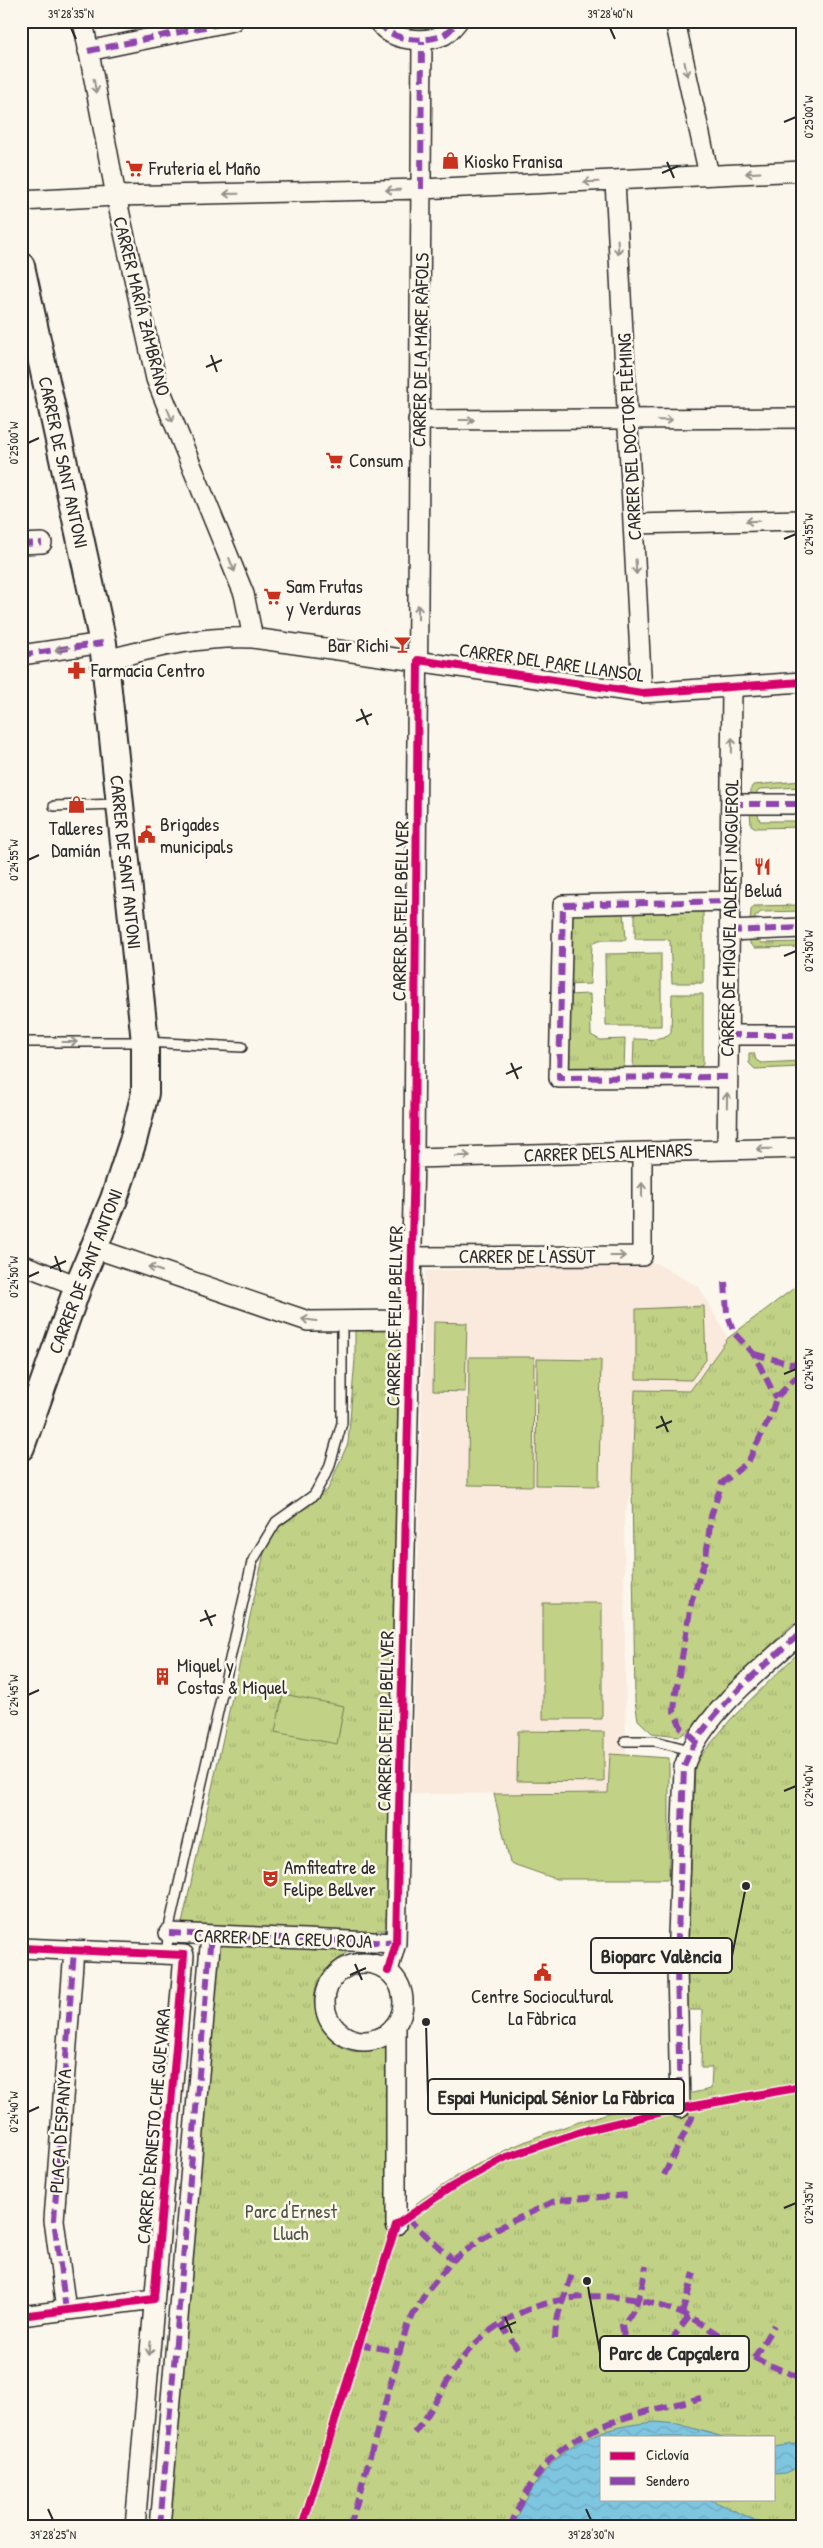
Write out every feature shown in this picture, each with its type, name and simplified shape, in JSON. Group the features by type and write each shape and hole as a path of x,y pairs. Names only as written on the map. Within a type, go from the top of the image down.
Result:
{"street":[{"name":"CARRER MARÍA ZAMBRANO","path":"83,21 116,196 156,379 244,594 253,638"},
{"path":"88,51 233,21"},
{"path":"378,21 381,26 401,38 422,41 445,34 458,21"},
{"path":"675,21 709,175"},
{"name":"CARRER DE LA MARE RÀFOLS","path":"418,660 418,420 422,41"},
{"path":"21,201 116,196 421,189 802,171"},
{"name":"CARRER DEL DOCTOR FLÈMING","path":"615,181 642,693"},
{"name":"CARRER DE SANT ANTONI","path":"21,266 104,651 145,1042 145,1093 133,1141 114,1199 78,1286 21,1447"},
{"path":"418,420 802,418"},
{"path":"634,524 802,520"},
{"path":"21,544 42,543"},
{"name":"CARRER DEL PARE LLANSOL","path":"21,656 104,651 218,637 253,638 642,693 802,682"},
{"name":"CARRER DE FELIP BELLVER","path":"388,1971 396,1942 412,1257 418,660"},
{"name":"CARRER DE MIQUEL ADLERT I NOGUEROL","path":"726,1149 732,687"},
{"path":"731,804 802,804"},
{"path":"727,1077 559,1078 563,905 730,901"},
{"path":"729,931 802,928"},
{"path":"728,1035 802,1035"},
{"name":"CARRER DELS ALMENARS","path":"414,1158 802,1148"},
{"name":"CARRER DE L'ASSUT","path":"412,1257 642,1256 642,1152"},
{"path":"94,1248 308,1321 410,1320"},
{"path":"21,1264 78,1286"},
{"path":"680,2108 677,1965 684,1767 690,1750 710,1722 754,1674 802,1632"},
{"name":"CARRER DE LA CREU ROJA","path":"169,1934 396,1942"},
{"path":"160,2527 211,1935"},
{"path":"21,1948 175,1955"},
{"name":"PLAÇA D'ESPANYA","path":"66,2310 54,2220 74,1950"},
{"name":"CARRER D'ERNESTO CHE GUEVARA","path":"135,2527 154,2299 175,1955"},
{"path":"396,2024 387,2033 374,2040 360,2041 340,2032 331,2022 326,2010 327,1989 334,1977 344,1968 362,1962 376,1964 388,1971 397,1981 402,1993 403,2007 396,2024 396,2225"},
{"path":"21,2316 154,2299"}],"lane":[{"path":"54,806 120,804"},
{"path":"21,1042 145,1042 242,1047"},
{"path":"175,1955 169,1934 252,1562 276,1522 314,1495 329,1468 342,1423 342,1321"},
{"path":"626,1741 655,1741 690,1750"}],"shaded area":[{"path":"656,1263 699,1287 728,1338 690,1391 635,1391 632,1484 624,1519 626,1755 610,1754 608,1793 412,1794 425,1271"}],"green space":[{"path":"374,21 471,21 461,31 438,44"},
{"path":"802,781 802,787 760,789 757,791 757,800 751,801 751,788 753,785"},
{"path":"750,811 757,811 760,821 802,821 802,827 756,828 751,825"},
{"path":"802,905 802,911 761,912 755,917 755,922 750,922 751,910 754,906"},
{"path":"700,908 703,911 703,983 672,983 670,941 666,939 635,939 635,909"},
{"path":"624,910 626,940 598,940 592,944 590,984 565,985 567,911"},
{"path":"750,932 762,943 802,942 802,947 755,948 750,944"},
{"path":"661,953 661,1026 606,1026 605,954"},
{"path":"590,994 591,1035 600,1040 625,1039 624,1071 564,1071 566,995"},
{"path":"672,994 703,994 703,1064 699,1069 633,1069 634,1039 659,1039 671,1033"},
{"path":"749,1053 754,1053 756,1060 761,1063 802,1061 802,1067 755,1069 749,1063"},
{"path":"802,1282 802,1615 743,1672 699,1723 680,1736 652,1733 638,1720 635,1701 632,1484 635,1390 690,1391 728,1338"},
{"path":"704,1306 706,1360 691,1380 636,1379 636,1309"},
{"path":"434,1322 467,1323 465,1392 433,1391"},
{"path":"355,1327 399,1328 389,1930 377,1930 376,1933 181,1928 266,1544 277,1529 328,1489 348,1443 355,1359"},
{"path":"469,1357 534,1357 533,1486 468,1485"},
{"path":"537,1359 601,1360 599,1486 536,1485"},
{"path":"543,1603 602,1603 602,1719 543,1719"},
{"name":"Parc d'Ernest Lluch","path":"802,1649 802,2527 166,2527 217,1941 355,1946 333,1964 321,1977 316,1987 314,1998 315,2010 325,2032 342,2047 352,2051 367,2051 389,2043 388,2243 409,2212 420,2201 472,2167 504,2151 572,2124 641,2105 711,2089 712,2068 701,2068 702,2010 686,2010 695,1763 731,1719"},
{"path":"283,1694 344,1706 337,1744 275,1732"},
{"path":"518,1731 604,1732 604,1782 517,1781"},
{"path":"610,1754 669,1758 669,1879 556,1879 510,1863 494,1794 608,1793"}],"water":[{"path":"655,2422 678,2424 720,2436 600,2436 600,2500 711,2500 770,2527 513,2527 537,2482 551,2464 566,2450 604,2431"},
{"path":"802,2443 802,2465 785,2473 776,2474 776,2447"}],"marked path":[{"path":"88,51 233,21"},
{"path":"379,21 384,28 399,37 418,40 444,35 458,21"},
{"path":"421,189 422,41"},
{"path":"21,544 42,543"},
{"path":"21,655 103,643"},
{"path":"731,804 802,804"},
{"path":"727,1077 559,1078 563,905 730,901"},
{"path":"729,931 802,928"},
{"path":"728,1035 802,1035"},
{"path":"725,1282 727,1313 734,1333 754,1354 776,1398"},
{"path":"754,1354 791,1364 802,1363"},
{"path":"696,1741 681,1727 674,1711 692,1599 706,1557 711,1516 722,1483 748,1462 771,1415 776,1398 794,1379 802,1374"},
{"path":"680,2108 677,1965 684,1767 692,1748 718,1712 734,1694 802,1632"},
{"path":"169,1933 396,1943"},
{"path":"160,2527 211,1935"},
{"path":"66,2310 54,2220 74,1950"},
{"path":"664,2175 692,2118 693,2106"},
{"path":"350,2527 407,2326 425,2294 453,2260 496,2229 557,2200 632,2195"},
{"path":"407,2218 453,2260"},
{"path":"614,2351 624,2337 622,2325 636,2305 646,2266"},
{"path":"555,2339 559,2311 573,2270"},
{"path":"682,2314 694,2273"},
{"path":"414,2433 430,2411 458,2364 476,2343 498,2325 523,2312 550,2302 578,2297 606,2296 663,2306 697,2321 759,2360 802,2379"},
{"path":"648,2369 689,2317"},
{"path":"501,2324 518,2350"},
{"path":"754,2358 774,2325"},
{"path":"359,2344 400,2352"},
{"path":"510,2527 534,2480 550,2459 570,2443 585,2434 617,2421 651,2410 701,2398"}],"cycle path":[{"path":"388,1971 396,1943 414,1158 418,660 642,693 802,682"},
{"path":"21,1948 184,1955 154,2299 21,2316"},
{"path":"302,2527 396,2225 451,2187 506,2157 587,2130 671,2110 802,2087"}],"place":[{"name":"Kiosko Franisa","path":"450,161"},
{"name":"Fruteria el Maño","path":"135,168"},
{"name":"Consum","path":"335,460"},
{"name":"Sam Frutas y Verduras","path":"272,597"},
{"name":"Bar Richi","path":"403,645"},
{"name":"Farmacia Centro","path":"77,670"},
{"name":"Talleres Damián","path":"76,805"},
{"name":"Brigades municipals","path":"146,835"},
{"name":"Beluá","path":"763,867"},
{"name":"Miquel y Costas & Miquel","path":"163,1676"},
{"name":"Amfiteatre de Felipe Bellver","path":"270,1878"},
{"name":"Bioparc València","path":"746,1886"},
{"name":"Centre Sociocultural La Fàbrica","path":"542,1973"},
{"name":"Espai Municipal Sénior La Fàbrica","path":"426,2022"},
{"name":"Parc de Capçalera","path":"587,2281"}]}
